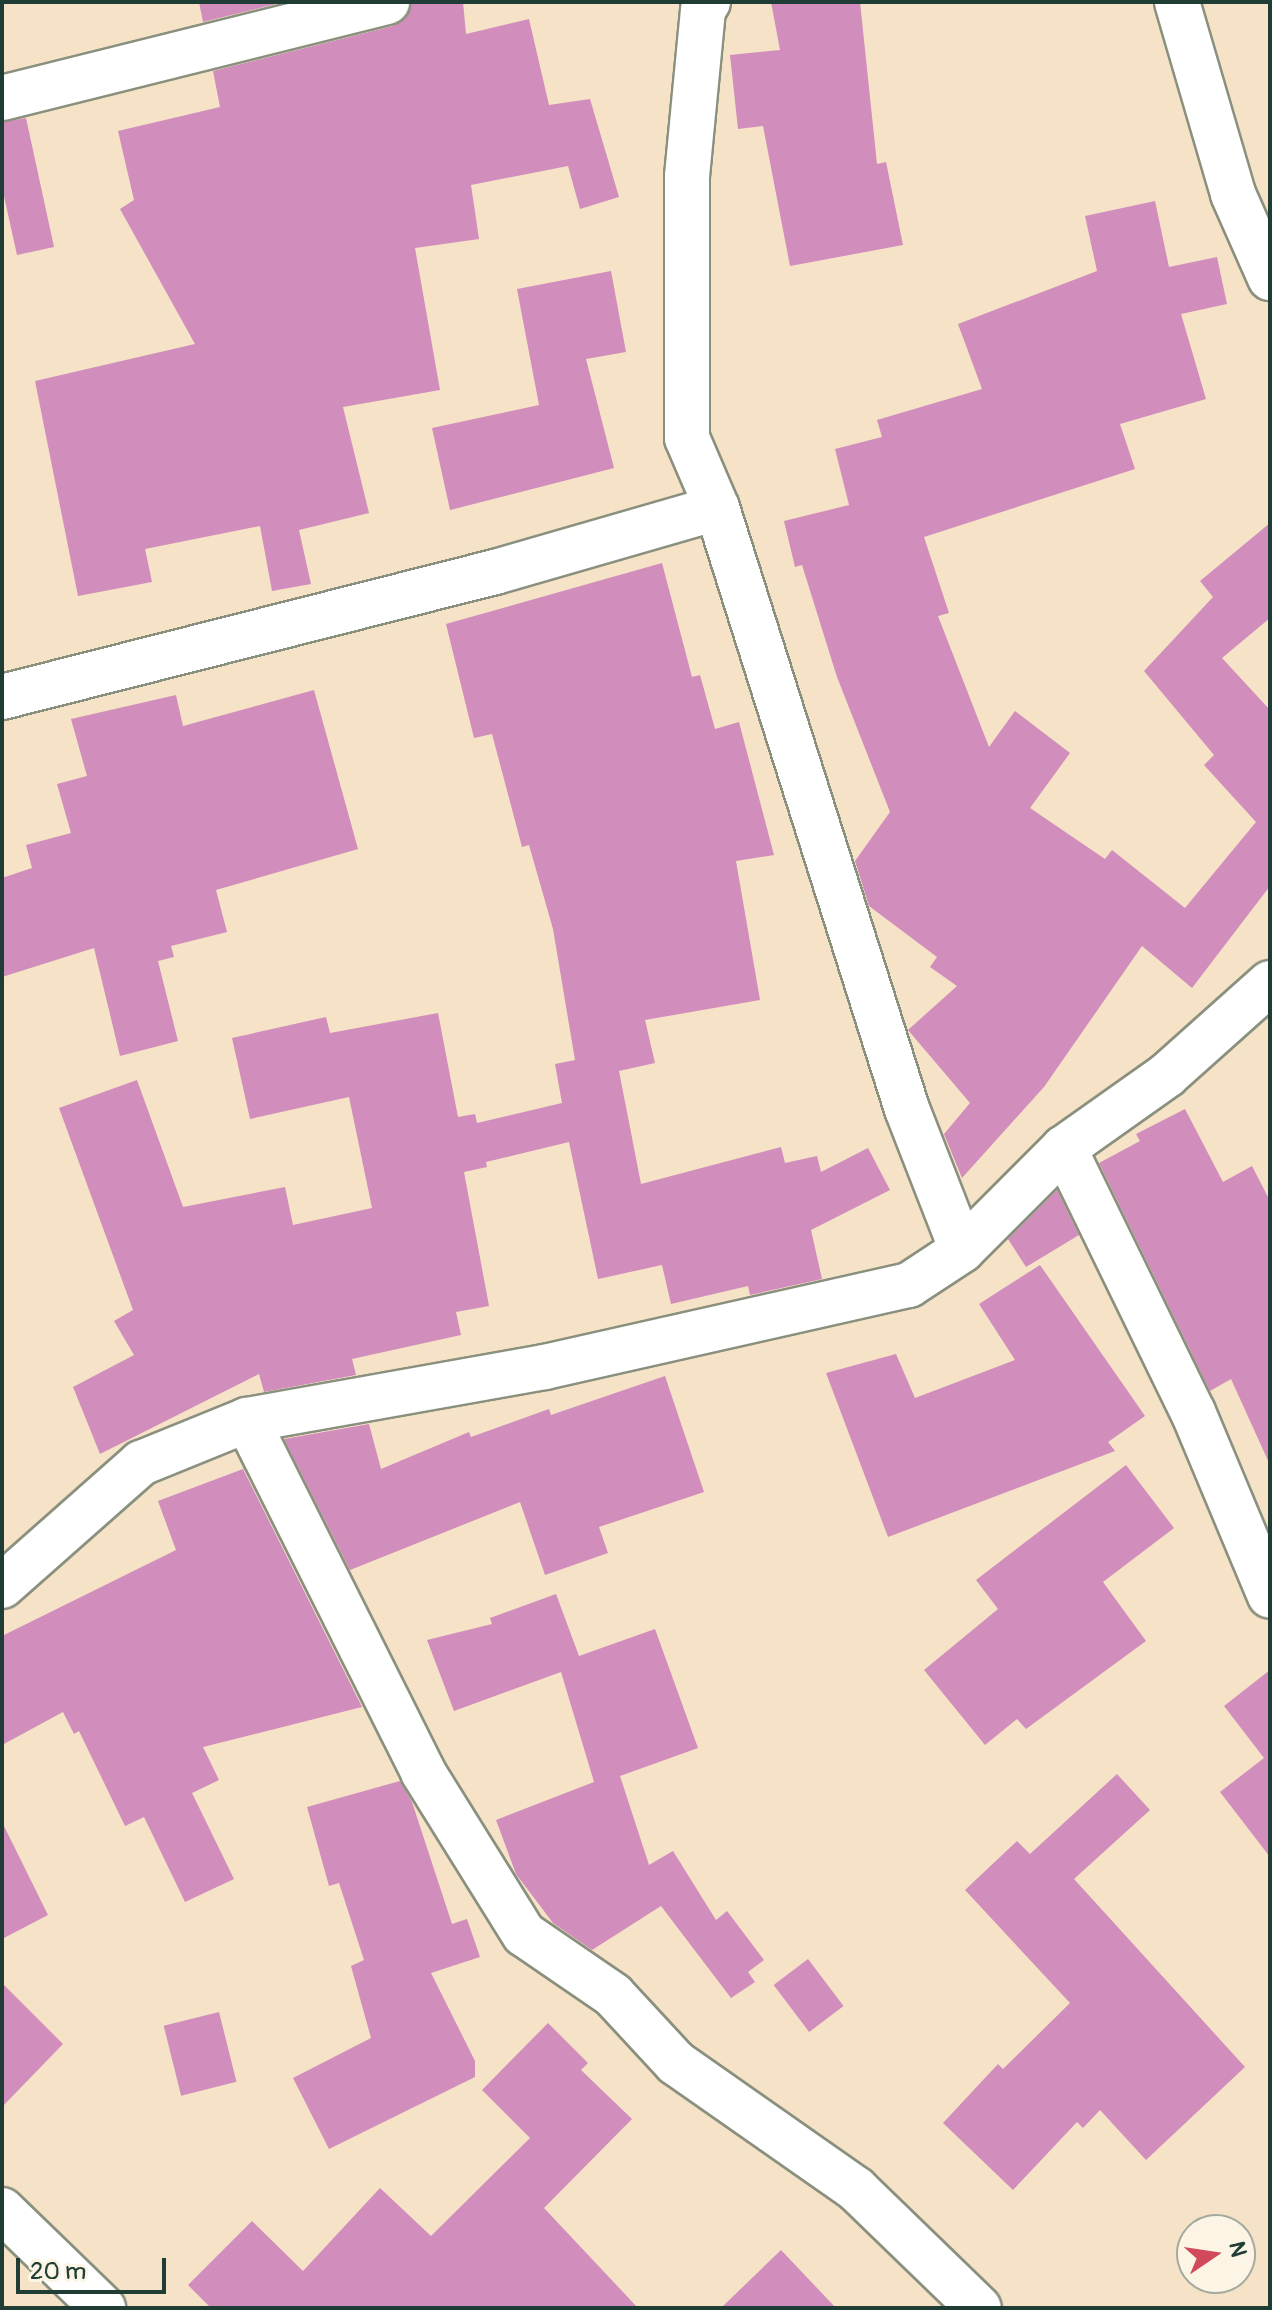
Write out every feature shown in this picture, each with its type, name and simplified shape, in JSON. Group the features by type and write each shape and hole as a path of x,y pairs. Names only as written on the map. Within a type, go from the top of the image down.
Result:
{"street":[{"path":"2,98 387,2"},
{"path":"1177,2 1233,194 1270,278"},
{"path":"699,5 687,177 687,438 717,508 907,1109 962,1250"},
{"path":"2,697 495,572 717,508"},
{"path":"2,1586 141,1463 247,1420 545,1367 909,1285 962,1250 1064,1148 1167,1075 1270,983"},
{"path":"1064,1148 1193,1412 1270,1596"},
{"path":"247,1420 423,1772 524,1934 613,1995 676,2063 856,2189 979,2308"},
{"path":"2,2210 103,2308"}],"building":[{"path":"199,2 284,2 203,22"},
{"path":"411,2 463,2 466,34 529,19 549,105 590,99 619,197 580,209 568,166 471,185 479,239 415,248 440,390 343,407 369,513 299,530 311,584 272,591 260,526 145,549 152,582 78,596 35,381 195,344 120,209 134,200 118,131 220,107 213,71 393,26 405,19"},
{"path":"771,2 860,2 877,164 886,162 903,245 790,266 763,126 738,129 730,55 780,50"},
{"path":"26,118 54,247 17,255 2,187 2,122"},
{"path":"1155,201 1169,267 1217,257 1227,304 1181,314 1206,399 1120,424 1135,469 924,537 949,613 938,616 989,747 1015,711 1070,753 1030,808 1105,859 1112,850 1185,908 1256,822 1204,765 1214,755 1144,671 1213,597 1200,581 1270,523 1270,618 1222,658 1270,710 1270,886 1192,988 1142,946 1044,1087 962,1178 944,1134 970,1103 908,1030 957,986 930,967 937,957 869,906 855,861 890,812 837,677 802,565 795,567 784,521 849,505 835,449 882,437 877,420 982,389 958,324 1097,271 1085,216"},
{"path":"611,271 626,352 586,359 614,468 450,510 432,428 539,405 517,289"},
{"path":"662,563 692,677 700,675 715,729 739,722 774,855 736,861 760,1000 645,1020 655,1063 619,1071 641,1184 781,1147 785,1163 817,1156 821,1172 868,1148 890,1190 811,1230 822,1279 750,1295 748,1286 671,1304 662,1265 598,1279 569,1142 486,1162 487,1167 464,1172 489,1306 456,1312 461,1335 352,1359 356,1375 264,1392 259,1374 100,1454 73,1387 134,1355 114,1321 133,1310 59,1108 137,1080 183,1207 285,1187 293,1225 372,1208 349,1097 250,1119 232,1038 326,1017 330,1033 438,1013 458,1117 475,1114 477,1123 562,1103 555,1064 575,1060 553,929 529,845 522,847 492,734 474,738 446,624"},
{"path":"314,690 358,849 216,890 227,932 171,946 174,957 158,961 178,1041 120,1056 94,948 2,977 2,878 32,868 26,845 71,833 57,784 87,776 71,719 176,695 183,726"},
{"path":"1185,1109 1223,1182 1252,1166 1270,1201 1270,1465 1231,1379 1210,1391 1099,1163 1140,1141 1136,1134"},
{"path":"1057,1190 1079,1235 1026,1267 1008,1239"},
{"path":"1040,1265 1145,1416 1108,1442 1115,1451 888,1537 826,1373 896,1354 915,1398 1015,1360 979,1304"},
{"path":"665,1376 704,1492 599,1527 608,1553 545,1575 520,1502 350,1570 284,1439 369,1424 381,1469 469,1432 471,1437 549,1409 551,1415"},
{"path":"1126,1465 1174,1528 1103,1582 1146,1641 1026,1729 1017,1719 985,1745 924,1670 998,1609 976,1580"},
{"path":"243,1469 362,1707 203,1747 219,1780 192,1793 234,1879 185,1902 144,1817 125,1826 79,1731 74,1734 63,1712 2,1745 2,1636 176,1550 158,1501"},
{"path":"556,1594 579,1656 655,1629 698,1748 620,1776 649,1865 673,1851 716,1920 727,1911 764,1960 748,1972 755,1982 731,1998 661,1906 592,1950 553,1923 516,1874 496,1820 594,1782 561,1672 454,1711 427,1640 492,1624 490,1618"},
{"path":"1270,1670 1270,1857 1220,1792 1264,1758 1224,1706"},
{"path":"1117,1774 1150,1810 1074,1879 1245,2067 1146,2160 1100,2110 1083,2128 1077,2122 1013,2190 943,2123 998,2064 1003,2069 1070,2003 965,1890 1017,1841 1030,1854"},
{"path":"400,1781 412,1802 452,1924 467,1919 480,1957 431,1973 475,2061 475,2077 329,2149 293,2078 371,2038 351,1966 364,1960 339,1883 329,1886 307,1807"},
{"path":"2,1822 48,1915 2,1939"},
{"path":"808,1959 844,2006 809,2032 774,1985"},
{"path":"2,1983 63,2044 2,2107"},
{"path":"219,2012 236,2082 181,2096 164,2026"},
{"path":"548,2023 588,2063 581,2070 632,2119 544,2208 638,2308 211,2308 188,2285 252,2221 303,2271 380,2188 431,2236 530,2138 482,2090"},
{"path":"781,2250 836,2308 721,2308"}]}
